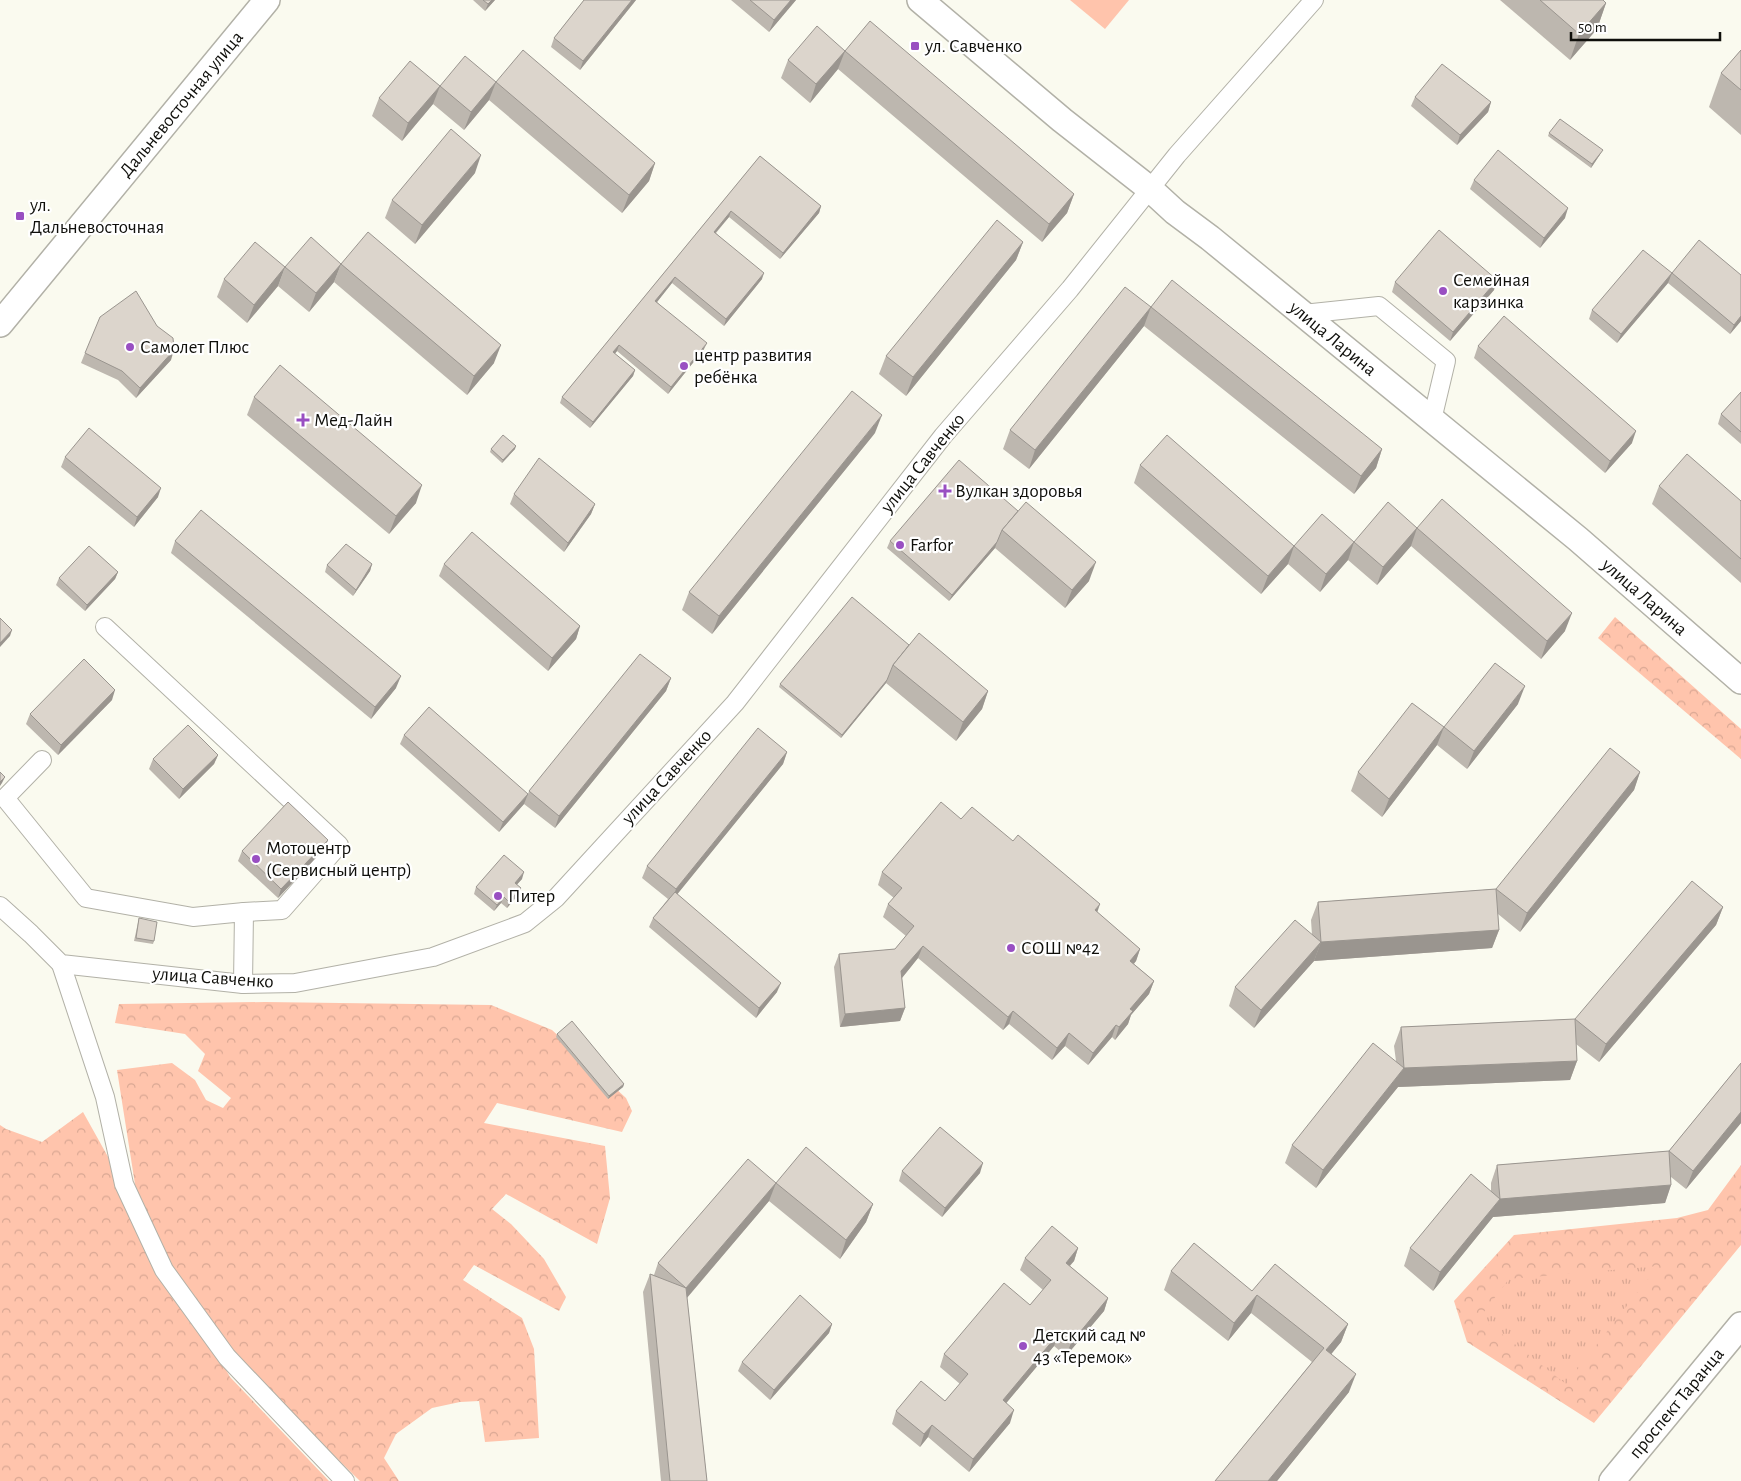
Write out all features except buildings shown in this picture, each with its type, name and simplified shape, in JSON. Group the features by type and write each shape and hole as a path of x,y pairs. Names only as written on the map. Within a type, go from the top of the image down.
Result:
{"main road":[{"name":"Дальневосточная улица","path":"0,324 267,0"},
{"name":"улица Ларина","path":"920,0 1062,120 1150,189 1175,212 1210,238 1578,539 1741,681"},
{"name":"проспект Таранца","path":"1612,1481 1741,1325"}],"street":[{"name":"улица Савченко","path":"61,964 243,984 295,983 433,957 525,923 556,898 735,703 943,436 1070,289 1177,155 1314,0"},
{"path":"1303,314 1379,306 1394,318 1446,361 1432,420"},
{"path":"42,760 5,798 86,898 193,917 282,910 339,845 106,627"},
{"path":"0,906 61,964 105,1097 124,1184 164,1270 227,1357 345,1481"},
{"path":"243,984 244,912"}],"green space":[{"path":"1070,0 1129,0 1105,29"},
{"path":"1615,617 1741,729 1741,759 1598,638"},
{"path":"265,1002 491,1005 552,1030 626,1098 632,1111 622,1132 497,1103 484,1123 605,1146 610,1198 597,1244 506,1194 492,1209 511,1224 544,1259 566,1297 559,1311 474,1265 463,1280 522,1318 534,1349 539,1438 485,1442 479,1401 460,1402 432,1408 396,1434 384,1458 399,1481 360,1481 247,1371 176,1280 230,1377 329,1481 0,1481 0,1125 42,1142 83,1112 165,1259 137,1197 117,1070 172,1063 195,1080 206,1100 223,1108 231,1098 198,1071 205,1054 185,1034 115,1023 119,1004"},
{"path":"1741,1165 1741,1245 1594,1423 1467,1342 1454,1301 1514,1235 1677,1218 1708,1210"},
{"path":"1658,1266 1566,1384 1480,1317 1509,1279"}],"place":[{"name":"ул. Савченко","path":"915,46"},
{"name":"ул. Дальневосточная","path":"20,216"},
{"name":"Семейная карзинка","path":"1443,291"},
{"name":"Самолет Плюс","path":"130,347"},
{"name":"центр развития ребёнка","path":"684,366"},
{"name":"Мед-Лайн","path":"303,420"},
{"name":"Вулкан здоровья","path":"945,491"},
{"name":"Farfor","path":"900,545"},
{"name":"Мотоцентр (Сервисный центр)","path":"256,859"},
{"name":"Питер","path":"498,896"},
{"name":"СОШ №42","path":"1011,948"},
{"name":"Детский сад № 43 «Теремок»","path":"1023,1346"}]}
